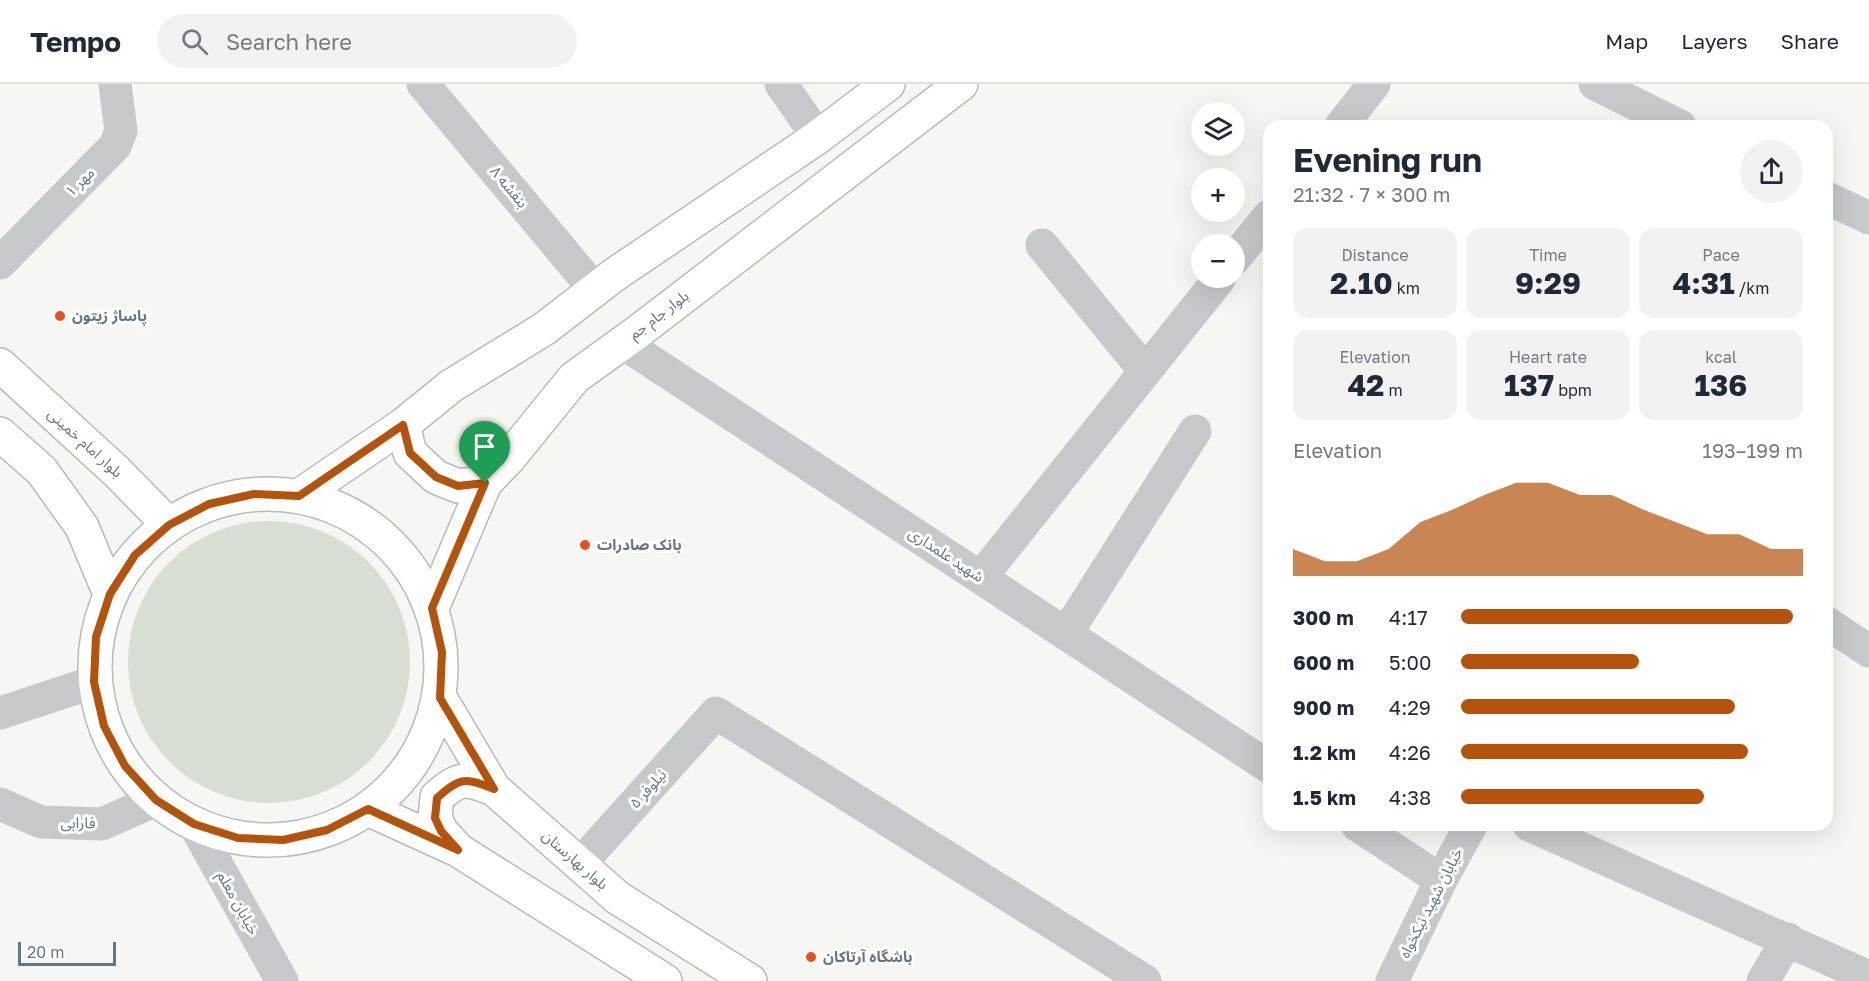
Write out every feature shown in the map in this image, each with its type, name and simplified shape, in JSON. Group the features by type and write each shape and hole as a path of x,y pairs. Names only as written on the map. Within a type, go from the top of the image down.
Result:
{"main road":[{"path":"299,496 403,425 451,386 544,329 614,275 818,137 888,84"},
{"name":"بلوار جام جم","path":"432,608 485,483 509,458 574,378 961,84"},
{"name":"بلوار امام خمینی","path":"0,365 116,471 169,525"},
{"path":"403,425 410,453 436,477 458,486 485,483"},
{"path":"0,434 42,471 82,527 110,594"},
{"path":"254,494 299,496 342,510 381,534 411,568 432,608 442,652 440,698 426,741 402,779 368,809 327,830 283,840 238,838 194,824 156,800 125,766 104,726 94,682 96,637 110,594 135,555 169,525 209,504 231,499 254,494"},
{"name":"بلوار بهارستان","path":"440,698 494,789 618,898 750,981"},
{"path":"458,850 441,831 435,818 437,798 451,785 470,780 494,789"},
{"path":"368,809 458,850 665,981"}],"street":[{"name":"مهر ۱","path":"0,263 116,146 121,131 114,84"},
{"name":"بنفشه ۸","path":"423,84 596,290"},
{"path":"781,84 818,137"},
{"path":"1346,120 1374,84"},
{"path":"1595,84 1668,120"},
{"path":"1833,204 1869,218"},
{"path":"1245,245 1263,223"},
{"path":"1042,245 1145,371"},
{"path":"981,577 1212,288"},
{"name":"شهید علمداری","path":"623,343 1263,763"},
{"path":"1066,633 1195,431"},
{"path":"1833,627 1869,651"},
{"path":"0,713 94,682"},
{"name":"نیلوفر ۵","path":"580,864 716,713 1145,981"},
{"name":"فارابی","path":"0,804 41,822 102,824 156,800"},
{"name":"خیابان معلم","path":"194,824 282,981"},
{"path":"1366,831 1441,880"},
{"name":"خیابان شهید نیکخواه","path":"1392,981 1468,831"},
{"path":"1543,831 1869,977"},
{"path":"1764,981 1788,939"}],"shaded area":[{"path":"283,521 297,523 336,537 369,562 387,583 400,608 408,634 410,662 408,690 400,716 387,741 369,762 348,780 323,793 297,801 255,803 241,801 202,787 179,771 160,752 144,729 130,690 128,648 130,634 144,595 160,572 179,553 202,537 241,523"}],"place":[{"name":"پاساژ زیتون","path":"60,316"},
{"name":"بانک صادرات","path":"585,545"},
{"name":"باشگاه آرتاکان","path":"811,957"}],"route":[{"path":"403,425 410,453 436,477 458,486 485,483 432,608 442,652 440,698 494,789 470,780 451,785 437,798 435,818 441,831 458,850 368,809 327,830 283,840 238,838 194,824 156,800 125,766 104,726 94,682 96,637 110,594 135,555 169,525 209,504 254,494 299,496 403,425"}]}
